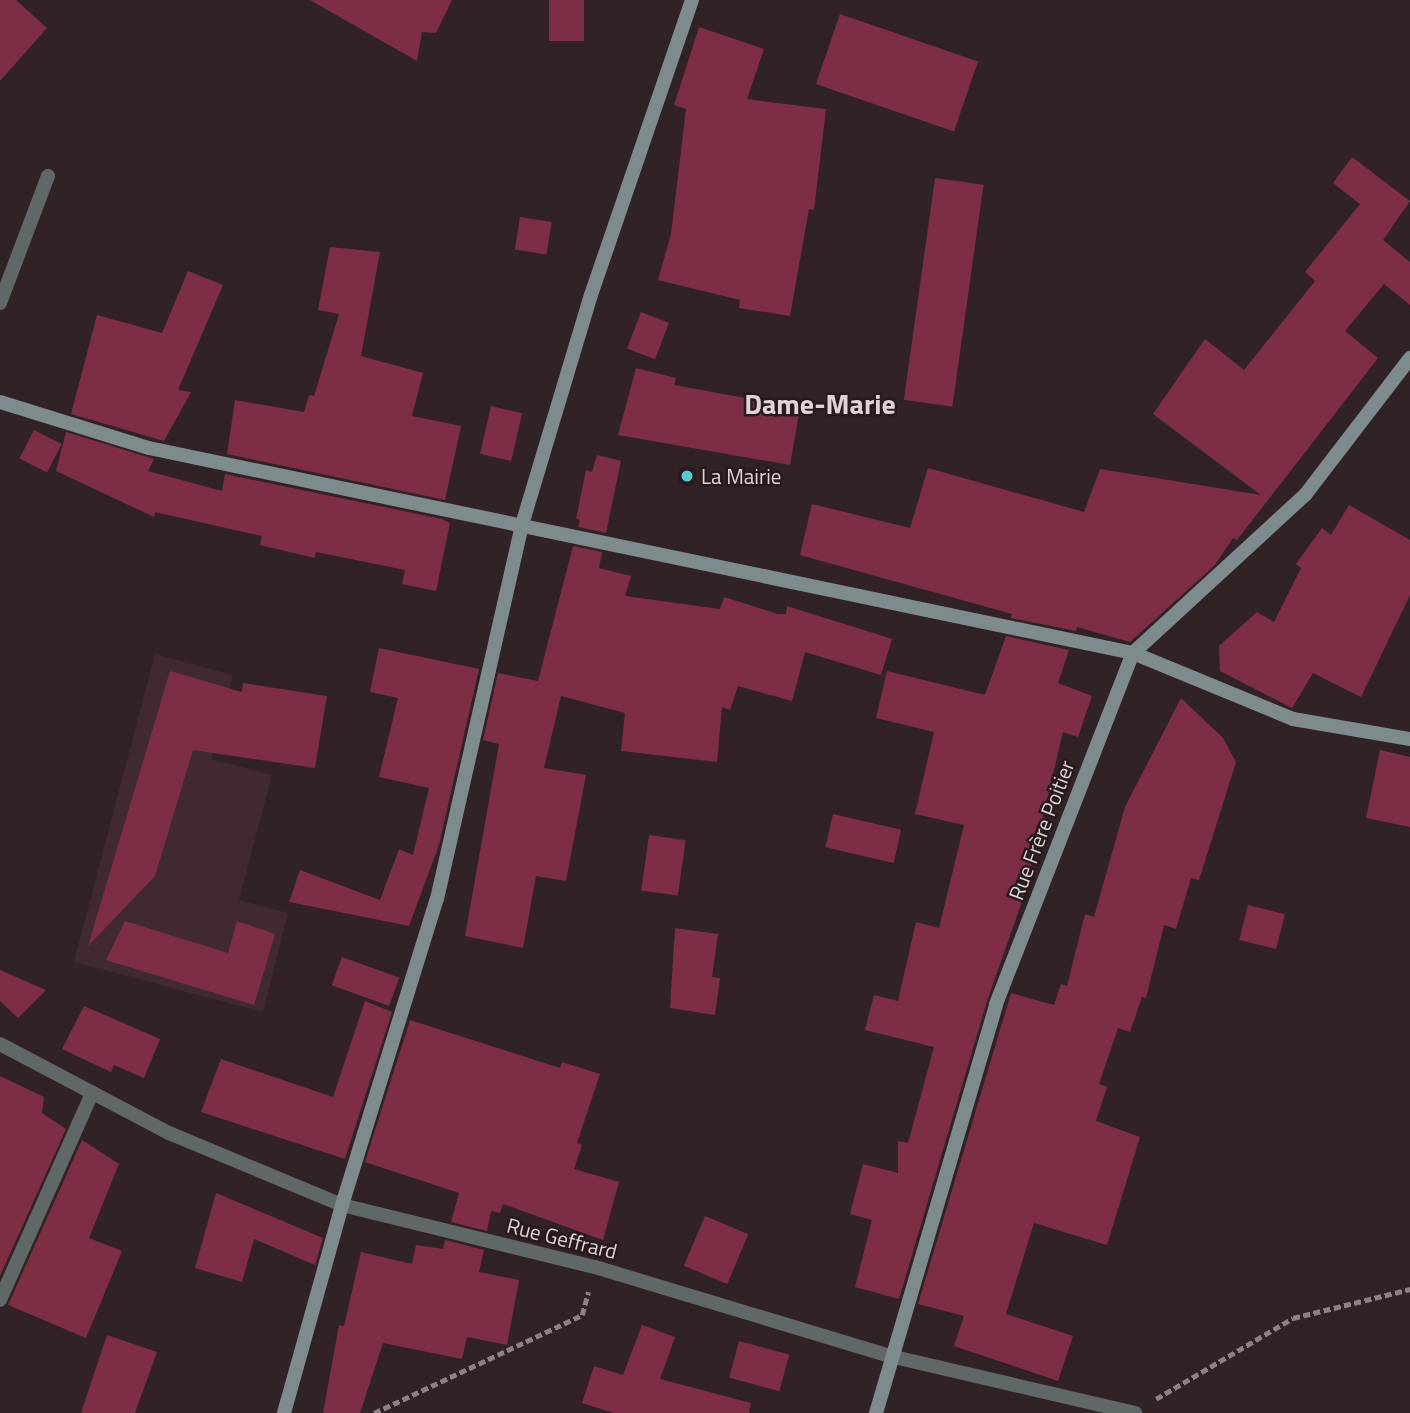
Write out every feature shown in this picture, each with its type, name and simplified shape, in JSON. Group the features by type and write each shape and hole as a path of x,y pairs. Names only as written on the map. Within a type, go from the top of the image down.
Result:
{"street":[{"path":"284,1413 342,1205 437,898 521,528 591,295 692,0"},
{"path":"0,303 48,176"},
{"name":"Rue Frère Poitier","path":"876,1413 890,1356 996,1004 1133,653 1305,495 1410,358"},
{"path":"0,402 149,448 521,528 1133,653 1293,719 1410,739"},
{"name":"Rue Geffrard","path":"0,1044 169,1133 342,1205 595,1267 890,1356 1135,1412"},
{"path":"0,1300 92,1093"}],"path":[{"path":"374,1413 582,1315 595,1267"},
{"path":"1135,1412 1293,1318 1410,1289"}],"shaded area":[{"path":"155,654 233,675 211,759 272,775 239,900 288,913 263,1012 74,962"}],"building":[{"path":"0,0 16,0 47,28 0,81"},
{"path":"310,0 452,0 436,33 422,32 417,61"},
{"path":"549,0 584,0 584,41 549,41"},
{"path":"840,14 978,62 954,132 816,84"},
{"path":"699,27 764,49 747,99 826,109 814,210 809,209 790,316 739,308 740,300 658,280 671,234 686,109 674,105"},
{"path":"1352,157 1410,201 1383,240 1410,262 1410,305 1384,284 1345,331 1378,358 1237,540 1233,538 1215,565 1130,642 1077,627 1076,631 1011,618 1012,614 800,555 812,504 910,528 928,468 1084,512 1100,469 1261,495 1153,414 1205,339 1244,370 1315,281 1305,272 1360,204 1333,183"},
{"path":"935,178 984,185 952,407 904,400"},
{"path":"520,217 552,222 546,255 515,250"},
{"path":"330,247 380,252 361,356 423,373 412,416 461,426 445,500 227,454 235,400 304,412 309,395 314,396 339,314 318,310"},
{"path":"188,271 223,285 178,390 191,392 164,441 71,414 97,315 162,333"},
{"path":"641,312 669,323 655,359 627,348"},
{"path":"636,368 676,378 674,385 800,408 790,465 618,435"},
{"path":"491,406 522,413 511,461 480,454"},
{"path":"34,430 62,444 47,473 19,459"},
{"path":"66,432 154,459 148,471 222,491 225,474 442,519 450,523 436,591 402,584 405,570 316,552 315,558 260,545 262,536 155,512 154,517 56,471"},
{"path":"597,455 621,461 606,533 578,527 580,520 576,519 586,470 592,472"},
{"path":"1349,505 1410,540 1410,595 1361,697 1313,673 1292,708 1220,671 1219,646 1257,612 1274,622 1301,568 1296,564 1322,528 1331,535"},
{"path":"573,546 602,552 599,568 631,576 625,596 720,609 724,597 778,614 786,614 787,606 892,639 881,675 805,652 792,701 738,686 730,710 722,707 717,762 621,751 625,713 561,696 544,768 586,775 566,881 536,876 523,948 465,936 499,744 483,740 498,673 538,681"},
{"path":"1006,636 1069,650 1058,683 1092,696 1078,737 1063,732 1024,896 987,1001 899,1299 855,1287 872,1220 850,1214 863,1164 898,1173 898,1141 908,1143 934,1047 865,1030 874,995 898,1001 916,922 939,928 964,825 915,814 934,732 876,718 887,671 985,695"},
{"path":"379,648 479,669 439,845 409,926 289,902 300,870 380,900 399,849 413,855 429,788 379,777 398,698 370,692"},
{"path":"170,671 242,692 243,683 327,696 315,768 193,750 155,876 88,946"},
{"path":"1181,698 1223,738 1236,762 1199,880 1191,878 1176,929 1164,925 1146,998 1142,997 1130,1032 1118,1028 1099,1084 1107,1087 1096,1121 1140,1137 1107,1245 1034,1223 1006,1314 1073,1336 1058,1381 954,1346 964,1316 918,1304 1011,993 1054,1005 1061,984 1067,986 1085,914 1094,917 1125,807"},
{"path":"1380,750 1410,757 1410,827 1366,818"},
{"path":"833,814 901,830 894,863 825,847"},
{"path":"649,835 686,840 678,896 641,890"},
{"path":"1248,905 1285,914 1276,949 1239,940"},
{"path":"125,921 228,953 237,921 275,934 254,1005 106,960"},
{"path":"675,928 718,934 712,977 720,978 715,1015 670,1008"},
{"path":"342,957 399,978 389,1006 332,985"},
{"path":"0,970 46,990 18,1018 0,1001"},
{"path":"365,1001 392,1012 345,1159 201,1112 221,1059 333,1097"},
{"path":"84,1006 160,1039 144,1078 114,1065 111,1072 62,1049"},
{"path":"410,1020 560,1068 562,1062 600,1074 577,1143 582,1145 574,1169 619,1182 603,1240 503,1204 500,1213 491,1211 487,1231 451,1222 459,1193 365,1162"},
{"path":"0,1076 44,1097 42,1113 66,1129 0,1276"},
{"path":"82,1140 119,1164 89,1238 122,1251 86,1338 8,1305"},
{"path":"216,1193 323,1238 315,1265 254,1239 242,1282 195,1268"},
{"path":"705,1216 748,1234 727,1284 684,1266"},
{"path":"445,1240 484,1250 479,1272 519,1280 507,1345 467,1337 462,1359 383,1343 360,1413 323,1413 339,1325 344,1326 361,1252 412,1264 416,1245 443,1249"},
{"path":"642,1325 675,1337 660,1379 751,1403 749,1413 614,1413 582,1403 594,1366 623,1375"},
{"path":"107,1335 157,1352 135,1413 81,1413"},
{"path":"739,1341 789,1354 779,1391 729,1378"}],"place":[{"name":"La Mairie","path":"687,476"}],"district":[{"name":"Dame-Marie","path":"820,404"}]}
